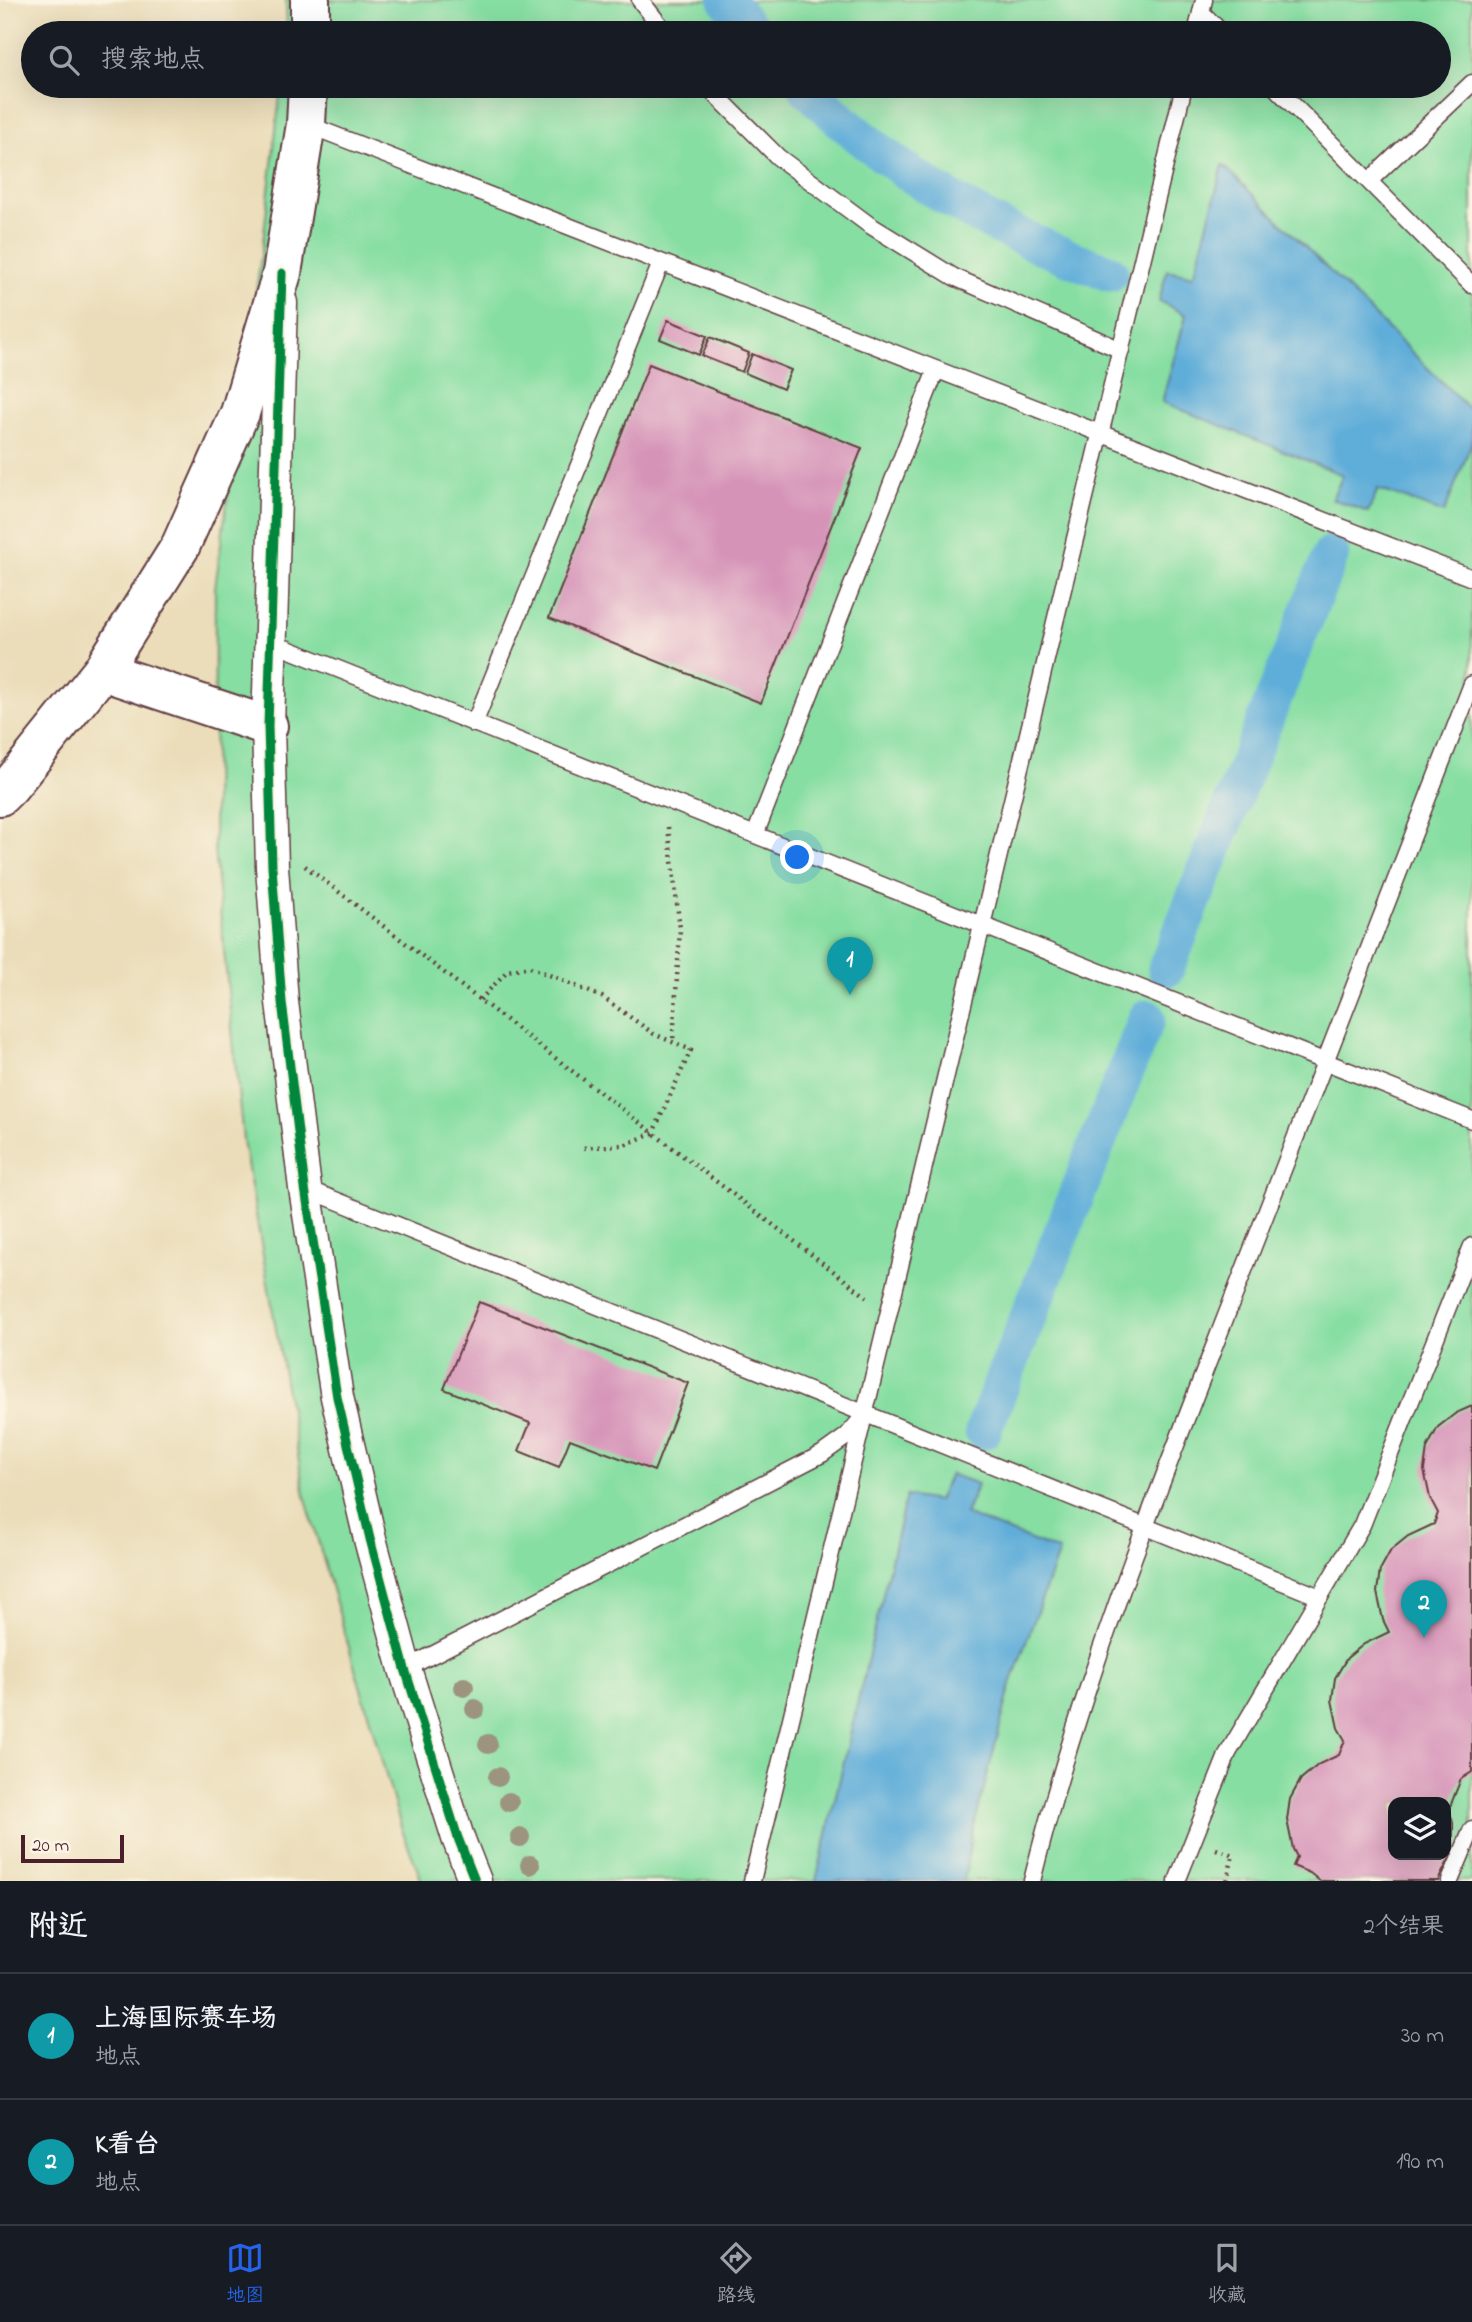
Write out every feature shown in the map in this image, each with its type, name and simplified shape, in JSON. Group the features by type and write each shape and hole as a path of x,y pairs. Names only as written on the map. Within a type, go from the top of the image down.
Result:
{"street":[{"path":"310,0 310,21"},
{"path":"0,796 102,671 186,535 240,413 282,273 306,124 307,98"},
{"path":"282,273 268,726 271,839 282,1002 305,1188 337,1397 370,1539 405,1669 458,1838 475,1881"},
{"path":"102,671 268,726"}],"lane":[{"path":"640,0 657,21"},
{"path":"1203,6 1214,21"},
{"path":"1369,181 1472,83"},
{"path":"719,98 778,157 868,224 954,277 1121,350"},
{"path":"752,1881 1181,98"},
{"path":"1286,98 1472,285"},
{"path":"306,124 1472,578"},
{"path":"474,724 662,263"},
{"path":"755,835 936,370"},
{"path":"270,642 1472,1120"},
{"path":"1032,1881 1045,1827 1086,1689 1145,1525 1472,684"},
{"path":"305,1188 1320,1597"},
{"path":"1177,1881 1228,1753 1362,1525 1472,1247"},
{"path":"405,1669 822,1454 847,1436 866,1413"},
{"path":"822,1454 831,1456 842,1467 846,1496"},
{"path":"1450,1881 1472,1829"}],"path":[{"path":"664,799 680,929 673,1042"},
{"path":"271,839 890,1315"},
{"path":"480,1000 507,971 530,967 602,997 654,1034 691,1051 653,1133 624,1145 580,1148"},
{"path":"1193,1840 1233,1855 1227,1881"}],"green space":[{"path":"286,0 1472,0 1472,1881 422,1881 402,1830 305,1496 243,1140 214,850 215,588 263,242 280,98 1451,98 1451,21 287,21"}],"water":[{"path":"1223,165 1472,412 1472,442 1444,513 1378,489 1368,512 1332,499 1343,475 1162,402 1186,315 1159,301 1167,270 1194,276"},
{"path":"950,1474 978,1484 965,1514 1059,1551 1011,1684 972,1834 964,1881 816,1881 906,1496 938,1501"}],"building":[{"path":"668,320 707,336 699,355 660,339"},
{"path":"710,337 749,353 742,372 702,356"},
{"path":"752,354 791,370 783,389 745,373"},
{"path":"649,364 862,448 761,703 549,618"},
{"path":"479,1302 688,1383 654,1471 570,1439 559,1467 519,1451 530,1423 444,1389"},
{"path":"1472,1406 1472,1772 1461,1779 1451,1804 1451,1797 1388,1797 1388,1860 1449,1860 1438,1881 1320,1881 1310,1873 1293,1866 1297,1857 1287,1820 1290,1799 1301,1779 1319,1764 1339,1755 1345,1740 1338,1728 1332,1700 1335,1678 1347,1658 1364,1644 1389,1632 1383,1620 1377,1592 1380,1570 1391,1550 1408,1536 1434,1524 1438,1513 1430,1498 1424,1470 1427,1448 1438,1427 1456,1413"},
{"path":"1451,1816 1453,1823 1451,1856"}],"waterway":[{"path":"727,0 744,21"},
{"path":"818,98 872,146 946,197 1026,239 1110,273"},
{"path":"1166,969 1331,554"},
{"path":"983,1431 1147,1018"}],"cycle path":[{"path":"282,273 268,726 272,867 282,1002 305,1188 337,1397 370,1539 405,1669 458,1838 475,1881"}],"place":[{"name":"上海国际赛车场","path":"850,995"},
{"name":"K看台","path":"1424,1638"}]}
